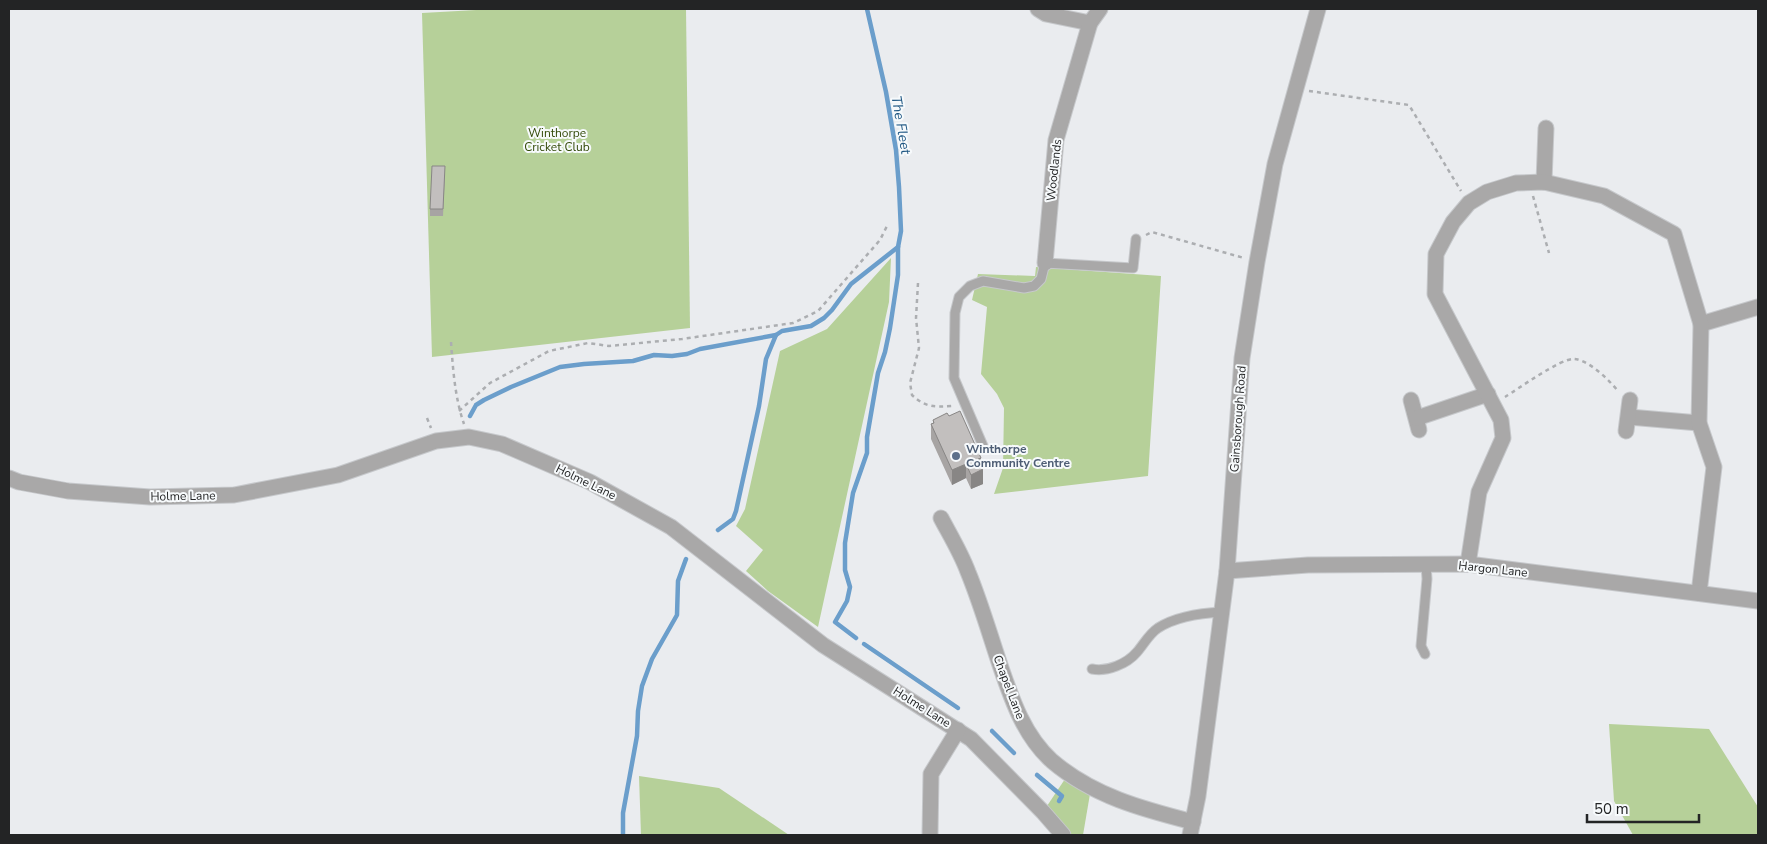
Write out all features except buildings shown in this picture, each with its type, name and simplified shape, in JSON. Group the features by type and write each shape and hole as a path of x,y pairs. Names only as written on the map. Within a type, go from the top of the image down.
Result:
{"street":[{"path":"1038,9 1046,14 1090,23"},
{"name":"Woodlands","path":"1045,263 1056,140 1090,23 1100,9"},
{"name":"Gainsborough Road","path":"1192,829 1198,796 1227,571 1242,358 1275,164 1318,9"},
{"path":"1537,182 1546,128"},
{"path":"1468,564 1479,492 1503,438 1501,420 1435,294 1436,254 1453,222 1469,203 1487,192 1516,183 1537,182 1604,196 1674,234 1701,324 1699,423 1714,467 1699,594"},
{"path":"1701,324 1758,306"},
{"path":"1411,400 1418,424 1491,400"},
{"path":"1630,400 1628,424 1699,423"},
{"name":"Holme Lane","path":"9,478 19,482 68,491 150,497 234,495 338,476 436,441 469,437 502,444 590,482 671,526 823,645 971,739 1063,835"},
{"name":"Chapel Lane","path":"941,518 968,570 1021,721 1038,746 1052,760 1091,788 1118,801 1192,829"},
{"name":"Hargon Lane","path":"1227,571 1308,565 1468,564 1758,601"},
{"path":"930,835 931,774 958,730"}],"lane":[{"path":"983,446 954,378 956,313 959,297 970,286 983,281 1024,288 1034,286 1041,279 1045,263 1133,268 1136,239"},
{"path":"1425,654 1421,646 1427,579 1426,565"},
{"path":"1092,669 1107,670 1128,659 1138,651 1156,629 1167,623 1193,615 1222,612"}],"path":[{"path":"1296,89 1409,105 1469,203"},
{"path":"1537,182 1549,253"},
{"path":"460,411 490,383 549,351 588,343 609,346 682,339 793,323 818,311 880,240 887,226"},
{"path":"1136,239 1152,232 1257,262"},
{"path":"918,283 916,318 919,348 910,383 912,395 920,403 931,407 966,406"},
{"path":"451,342 460,411 469,437"},
{"path":"1491,400 1560,363 1574,359 1589,365 1604,375 1624,396 1628,424"}],"green space":[{"name":"Winthorpe Cricket Club","path":"494,9 686,9 690,328 432,357 422,13"},
{"path":"891,258 889,302 818,627 768,591 746,571 763,550 736,526 745,509 780,351 827,329"},
{"path":"1036,267 1161,276 1148,476 994,494 1003,468 1004,408 997,394 981,374 987,307 972,300 978,274 1035,276"},
{"path":"1609,724 1709,729 1758,807 1758,835 1633,835 1614,801"},
{"path":"1069,773 1091,788 1083,835 1063,835 1043,812"},
{"path":"639,776 719,788 789,835 641,835"}],"waterway":[{"name":"The Fleet","path":"856,638 835,622 847,601 850,587 845,570 845,543 853,493 867,453 867,437 878,373 890,328 898,275 898,247 901,231 896,150 886,92 867,9"},
{"path":"718,530 733,519 736,511 759,406 766,359 776,335 782,331 811,326 824,318 851,284 898,247"},
{"path":"470,416 476,405 484,400 560,367 633,361 654,355 672,356 687,354 700,349 776,335"},
{"path":"623,835 623,813 637,736 642,686 652,659 677,615 678,581 686,559"},
{"path":"864,644 958,708"},
{"path":"992,731 1014,753"},
{"path":"1037,775 1062,796 1059,801"}],"place":[{"name":"Winthorpe Community Centre","path":"956,456"}]}
